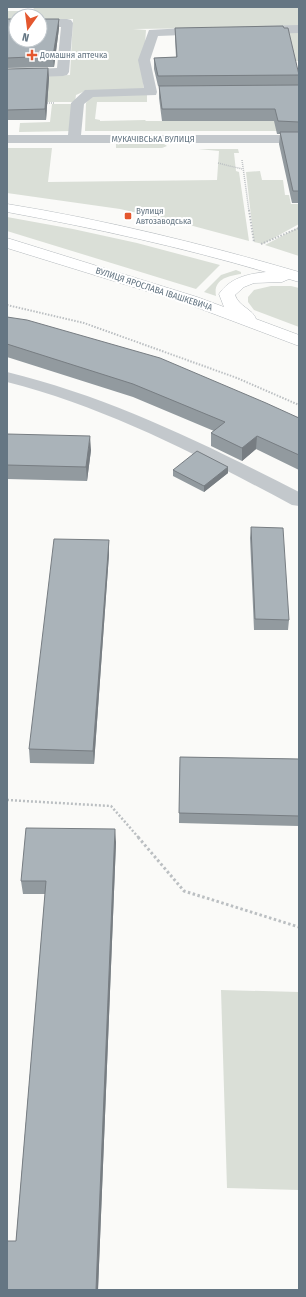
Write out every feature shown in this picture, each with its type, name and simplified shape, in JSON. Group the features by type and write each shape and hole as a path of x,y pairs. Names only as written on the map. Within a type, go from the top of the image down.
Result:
{"main road":[{"path":"7,208 60,217 156,237 242,260 299,278"},
{"name":"ВУЛИЦЯ ЯРОСЛАВА ІВАШКЕВИЧА","path":"7,243 191,300 299,341"},
{"path":"255,324 230,304 227,294 231,289 240,282 254,278 299,278"}],"street":[{"path":"7,74 63,72 67,23 48,23"},
{"path":"245,30 299,29"},
{"path":"151,92 144,60 153,32 215,31"},
{"path":"74,139 78,103 90,93 166,92"},
{"name":"МУКАЧІВСЬКА ВУЛИЦЯ","path":"7,139 299,139"},
{"path":"7,377 31,382 128,417 226,462 299,500"}],"path":[{"path":"42,103 50,103"},
{"path":"218,163 242,169 255,246 299,228"},
{"path":"7,305 84,323 237,378 299,405"},
{"path":"7,800 111,806 184,891 299,927"}],"shaded area":[{"path":"299,7 299,27 133,29 146,30 145,44 140,59 144,89 85,91 76,95 75,102 7,102 7,77 70,75 73,19 48,20 48,8 34,8"},
{"path":"299,30 299,61 293,61 269,36"},
{"path":"147,94 147,102 97,102 95,119 100,121 299,121 299,131 85,131 86,103 91,96"},
{"path":"52,104 74,104 72,131 19,132 20,123 50,122"},
{"path":"116,144 164,144 167,146 162,148 116,148"},
{"path":"7,148 52,148 48,182 217,180 219,151 198,149 238,149 239,153 234,153 236,171 239,172 249,241 182,223 120,209 7,193"},
{"path":"260,171 262,180 283,180 285,195 289,195 291,204 299,204 299,224 263,244 254,242 246,172"},
{"path":"7,217 137,243 220,265 196,289 7,231"},
{"path":"299,227 299,256 265,245"},
{"path":"236,270 241,272 241,274 222,279 217,286 216,296 204,292 221,275"},
{"path":"271,286 291,286 299,288 299,327 254,310 248,302 248,297 254,290"},
{"path":"221,990 299,992 299,1190 227,1188"}],"building":[{"path":"7,19 8,48 48,48 48,19 59,19 53,56 7,58"},
{"path":"283,26 284,28 288,28 299,75 158,76 154,58 177,57 175,28"},
{"path":"48,68 45,109 7,110 7,69"},
{"path":"299,85 299,122 278,121 275,109 162,109 159,86"},
{"path":"280,132 299,132 299,191 293,191"},
{"path":"7,317 27,320 160,358 299,418 299,455 257,436 242,448 211,433 225,422 133,384 7,344"},
{"path":"7,434 90,436 86,467 7,465"},
{"path":"197,451 228,467 204,486 173,470"},
{"path":"251,527 283,528 289,620 255,619"},
{"path":"54,539 109,540 93,751 29,749"},
{"path":"180,757 299,759 299,816 179,813"},
{"path":"26,828 115,829 96,1290 7,1290 7,1241 16,1241 46,881 21,881"}],"place":[{"name":"Домашня аптечка","path":"32,55"},
{"name":"Вулиця Автозаводська","path":"128,216"}]}
